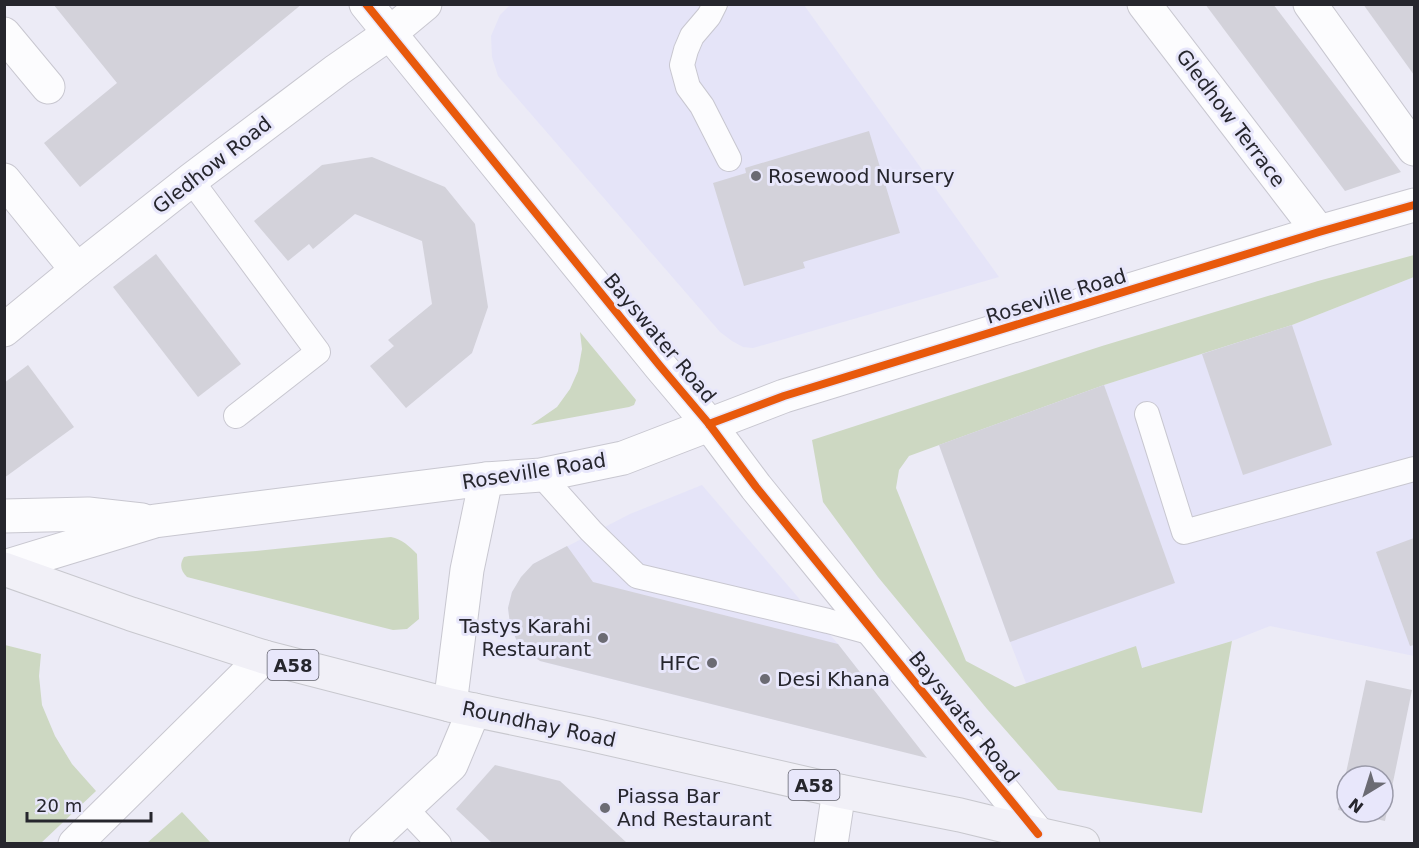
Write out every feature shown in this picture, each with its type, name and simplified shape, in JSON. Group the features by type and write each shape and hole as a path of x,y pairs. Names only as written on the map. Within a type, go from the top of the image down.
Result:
{"main road":[{"name":"Roundhay Road","path":"4,568 131,614 264,657 462,708 1083,843"}],"street":[{"name":"Bayswater Road","path":"366,4 652,357 710,424 756,487 1038,834"},
{"name":"Gledhow Road","path":"4,330 191,180 337,69 390,33 424,4"},
{"name":"Gledhow Terrace","path":"1144,4 1319,232"},
{"path":"1310,4 1414,149"},
{"path":"4,34 48,87"},
{"path":"4,180 77,270"},
{"name":"Roseville Road","path":"4,568 156,521 486,479 541,475 622,458 784,396 1414,205"},
{"path":"366,843 451,765 462,708 468,570 486,479"},
{"name":"Roseville Road","path":"4,516 88,514 156,521"},
{"path":"75,843 264,657"},
{"path":"831,843 839,791"}],"lane":[{"path":"715,4 709,16 693,36 682,64 688,87 702,106 729,159"},
{"path":"191,180 318,352 236,416"},
{"path":"1148,414 1184,532 1414,469"},
{"path":"541,475 591,531 637,576 876,634"},
{"path":"405,808 440,843"}],"shaded area":[{"name":"Rosewood Nursery","path":"510,5 804,5 999,277 753,348 743,347 732,341 720,332 498,76 492,57 491,36 500,15"},
{"path":"1414,277 1414,656 1270,626 1232,641 1033,701 939,445 1104,385 1292,325"},
{"path":"702,485 838,644 907,733 896,750 540,661 527,652 516,639 510,624 508,608 512,592 533,564 630,514"}],"green space":[{"path":"1414,255 1414,277 1292,325 1104,385 909,456 899,470 896,488 966,661 1015,687 1136,646 1142,668 1232,641 1202,813 1058,790 987,709 878,577 823,502 812,440 1102,346 1318,281"},
{"path":"580,332 636,400 634,405 531,425 557,407 570,389 578,371 582,349"},
{"path":"391,537 402,541 417,554 419,619 407,629 393,630 187,577 181,568 184,557 189,556"},
{"path":"5,645 41,654 39,676 42,705 55,736 72,764 96,791 41,843 5,843"},
{"path":"182,812 211,843 147,843"}],"building":[{"path":"53,4 302,4 80,187 44,143 117,83"},
{"path":"1205,4 1273,4 1401,172 1345,191"},
{"path":"1363,4 1414,4 1414,75"},
{"path":"869,131 900,233 803,262 805,268 744,286 713,183 746,173 745,168"},
{"path":"372,157 445,187 475,224 488,307 472,353 406,408 370,366 394,346 388,340 432,304 422,241 355,214 313,249 309,244 288,261 254,221 322,165"},
{"path":"156,254 241,364 198,397 113,287"},
{"path":"1292,325 1332,445 1243,475 1202,354"},
{"path":"28,365 74,427 4,478 4,383"},
{"path":"1104,385 1175,583 1010,642 939,445"},
{"path":"1414,538 1414,645 1410,646 1376,552"},
{"path":"567,546 593,582 838,644 927,758 540,661 527,652 516,639 510,624 508,608 512,592 521,577 533,564"},
{"path":"1366,680 1412,690 1395,772 1395,764 1348,764"},
{"path":"495,765 560,781 627,843 492,843 456,809"}],"cycle path":[{"path":"366,4 709,424 756,487 1038,834"},
{"path":"709,424 784,396 1414,205"}],"place":[{"name":"Rosewood Nursery","path":"756,176"},
{"name":"Tastys Karahi Restaurant","path":"603,638"},
{"name":"HFC","path":"712,663"},
{"name":"Desi Khana","path":"765,679"},
{"name":"Piassa Bar And Restaurant","path":"605,808"}]}
